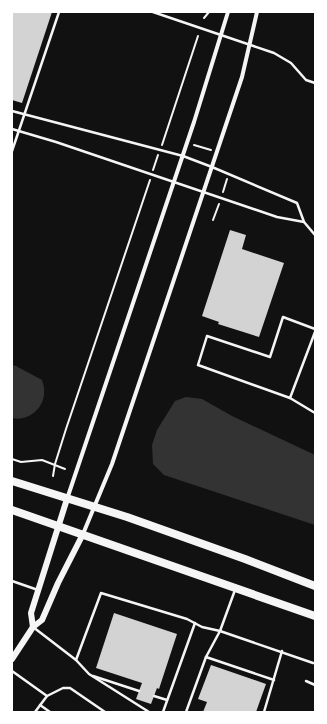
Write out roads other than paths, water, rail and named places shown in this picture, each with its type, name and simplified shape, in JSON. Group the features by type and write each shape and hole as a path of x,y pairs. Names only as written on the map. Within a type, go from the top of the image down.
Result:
{"main road":[{"path":"12,481 94,507 245,559 315,586"},
{"path":"12,510 315,616"}],"street":[{"path":"33,627 31,613 67,499 174,182 222,35 228,12"},
{"path":"12,659 33,627 42,620 58,583 83,534 116,451 242,77 257,12"}],"lane":[{"path":"12,151 59,12"},
{"path":"153,12 274,53 291,63 306,80 315,83"},
{"path":"12,111 182,156 212,167 297,203 304,222 315,235"},
{"path":"12,129 56,142 277,217 304,222"},
{"path":"315,328 283,317 270,357 206,336 198,365 290,398 315,413"},
{"path":"290,398 315,332"},
{"path":"12,581 38,591"},
{"path":"186,712 206,657 220,631 236,588"},
{"path":"76,660 101,593 187,619 202,627 220,631 282,651 313,663"},
{"path":"163,712 195,623"},
{"path":"33,627 76,660 89,674 149,712"},
{"path":"264,712 282,651"},
{"path":"206,657 274,680"},
{"path":"12,671 46,696"},
{"path":"89,674 139,690"},
{"path":"306,681 315,685"},
{"path":"35,712 46,696 63,688 70,688 105,712"},
{"path":"154,696 167,700"},
{"path":"40,705 50,712"}]}
